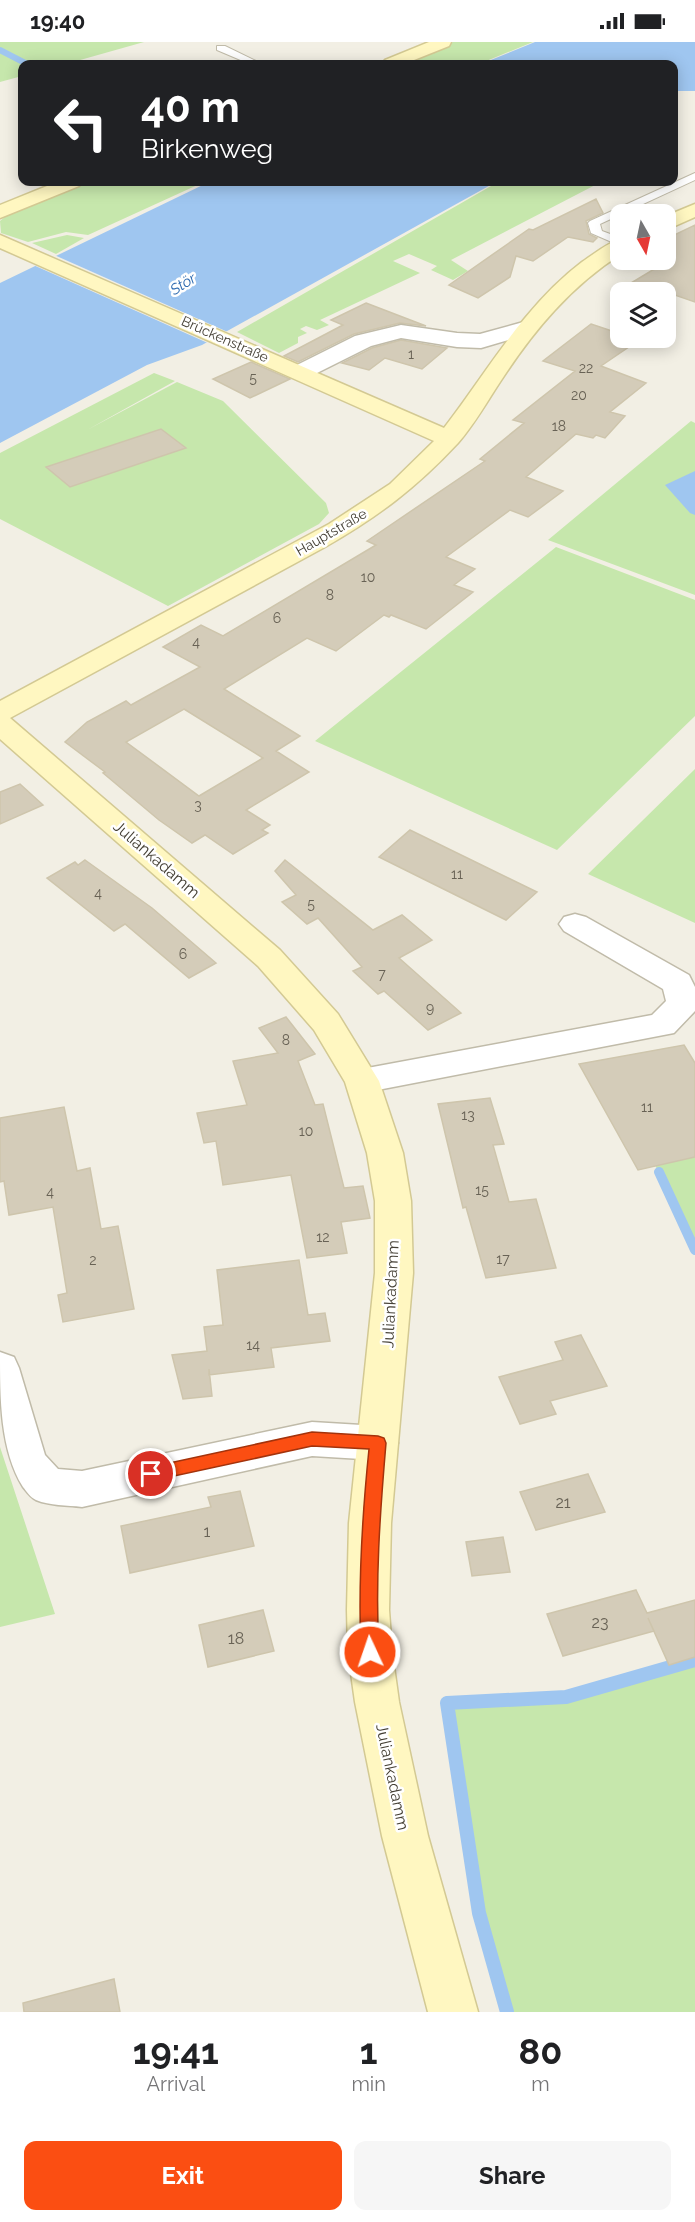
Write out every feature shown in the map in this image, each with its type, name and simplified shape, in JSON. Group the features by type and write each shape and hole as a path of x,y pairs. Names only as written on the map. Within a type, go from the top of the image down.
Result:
{"street":[{"path":"401,60 444,42"},
{"path":"0,212 62,186"},
{"path":"676,219 695,210"},
{"name":"Brückenstraße","path":"0,241 449,439"},
{"name":"Hauptstraße","path":"0,712 105,658 360,517 416,474 449,439 527,327 568,282 610,251"},
{"path":"301,372 363,341 401,331 457,340 481,341 527,327"},
{"name":"Juliankadamm","path":"0,724 269,958 326,1023 362,1081 386,1153 393,1201 394,1273 370,1523 368,1610 370,1652 377,1702 405,1836 453,2012"},
{"path":"362,1081 662,1025 683,1004 678,983 575,924"},
{"path":"0,1368 27,1463 47,1486 82,1489 312,1439 378,1443"}],"lane":[{"path":"220,48 248,60"},
{"path":"678,184 695,176"},
{"path":"635,204 674,186"},
{"path":"610,216 594,223 597,233 610,238"}],"green space":[{"path":"0,42 144,42 80,60 21,60 0,49"},
{"path":"453,42 533,42 489,60 411,60"},
{"path":"0,51 18,60 18,77 0,82"},
{"path":"76,186 195,186 88,235 66,232 28,242 1,233 0,221 20,207"},
{"path":"491,186 593,186 451,260 468,271 453,280 431,270 437,266 409,254 393,261 420,273 320,320 329,325 317,330 306,326 300,329 307,333 298,337 298,343 279,353 237,332"},
{"path":"67,235 84,238 56,254 32,243"},
{"path":"154,373 175,381 87,430 177,382 223,401 326,503 329,513 319,524 168,606 0,519 0,453"},
{"path":"691,421 695,423 695,595 548,540"},
{"path":"556,547 695,600 695,716 557,850 315,741"},
{"path":"695,769 695,923 588,874"},
{"path":"695,1116 695,1247 638,1130"},
{"path":"0,1447 55,1614 0,1627"},
{"path":"695,1663 695,2012 510,2012 482,1913 450,1706 566,1700"}],"water":[{"path":"535,42 695,42 695,91 678,91 678,60 491,60"},
{"name":"Stör","path":"201,186 489,186 202,345 147,365 0,443 0,283"},
{"path":"695,471 695,515 690,513 665,485"}],"pier":[{"path":"52,254 230,333 210,344 31,264"}],"building":[{"path":"596,199 603,213 586,221 589,234 597,238 593,242 568,237 533,261 516,256 510,277 478,298 449,285 529,229 533,230"},
{"path":"695,225 695,302 676,295 676,282 633,282 653,270 676,270 676,234"},
{"path":"366,303 426,326 400,323 354,334 298,362 284,356 343,325 331,320"},
{"path":"591,324 610,330 610,348 627,348 601,366 646,383 610,412 625,416 605,438 576,434 526,477 563,491 528,517 510,510 446,557 475,569 454,585 473,592 426,629 391,615 389,617 384,615 336,651 307,638 224,689 300,736 276,751 309,772 246,810 270,825 262,830 268,833 233,854 205,835 192,843 159,820 103,773 105,772 65,742 87,722 126,701 131,705 200,667 163,647 201,625 223,636 376,545 367,541 485,461 480,459 524,423 513,420 575,371 543,361","holes":["184,709 263,758 199,796 126,742"]},
{"path":"401,340 447,348 422,369 385,358 369,370 342,363 372,348"},
{"path":"251,362 290,379 250,398 213,379"},
{"path":"161,429 186,448 70,487 46,467"},
{"path":"20,784 43,805 0,824 0,792"},
{"path":"410,830 537,892 506,920 379,857"},
{"path":"85,860 152,908 216,963 189,978 125,924 114,931 47,878 75,862 78,865"},
{"path":"285,860 373,930 402,915 432,940 399,958 461,1013 428,1030 384,991 378,994 353,971 362,967 318,918 307,924 282,902 296,895 275,871"},
{"path":"286,1017 315,1054 298,1061 315,1105 323,1104 344,1188 363,1186 370,1218 341,1222 347,1253 307,1258 291,1175 223,1185 216,1141 204,1143 197,1113 247,1105 233,1061 278,1053 259,1028"},
{"path":"684,1045 695,1063 695,1157 638,1170 579,1064"},
{"path":"490,1098 504,1144 493,1145 509,1202 536,1199 556,1268 486,1278 466,1207 463,1208 438,1104"},
{"path":"64,1107 77,1171 90,1168 101,1229 118,1226 134,1309 63,1322 58,1295 67,1293 53,1207 9,1215 4,1181 0,1182 0,1118"},
{"path":"299,1260 308,1315 325,1313 330,1341 271,1348 274,1367 210,1375 212,1396 183,1399 172,1355 207,1351 204,1327 223,1325 217,1270"},
{"path":"581,1335 607,1386 550,1401 556,1414 520,1424 499,1377 563,1360 555,1342"},
{"path":"588,1474 605,1512 536,1530 520,1492"},
{"path":"240,1491 254,1546 130,1573 121,1526 211,1507 208,1497"},
{"path":"503,1537 510,1572 472,1576 466,1542"},
{"path":"636,1590 647,1613 695,1600 695,1657 669,1665 654,1631 563,1656 547,1614"},
{"path":"263,1610 274,1651 208,1667 199,1625"},
{"path":"114,1979 120,2012 24,2012 23,2003"}],"waterway":[{"path":"0,50 19,60"},
{"path":"659,1172 695,1250"},
{"path":"507,2012 479,1913 447,1703 566,1697 695,1660"}],"route":[{"path":"151,1474 312,1439 378,1443 370,1523 368,1610 370,1652"}]}
